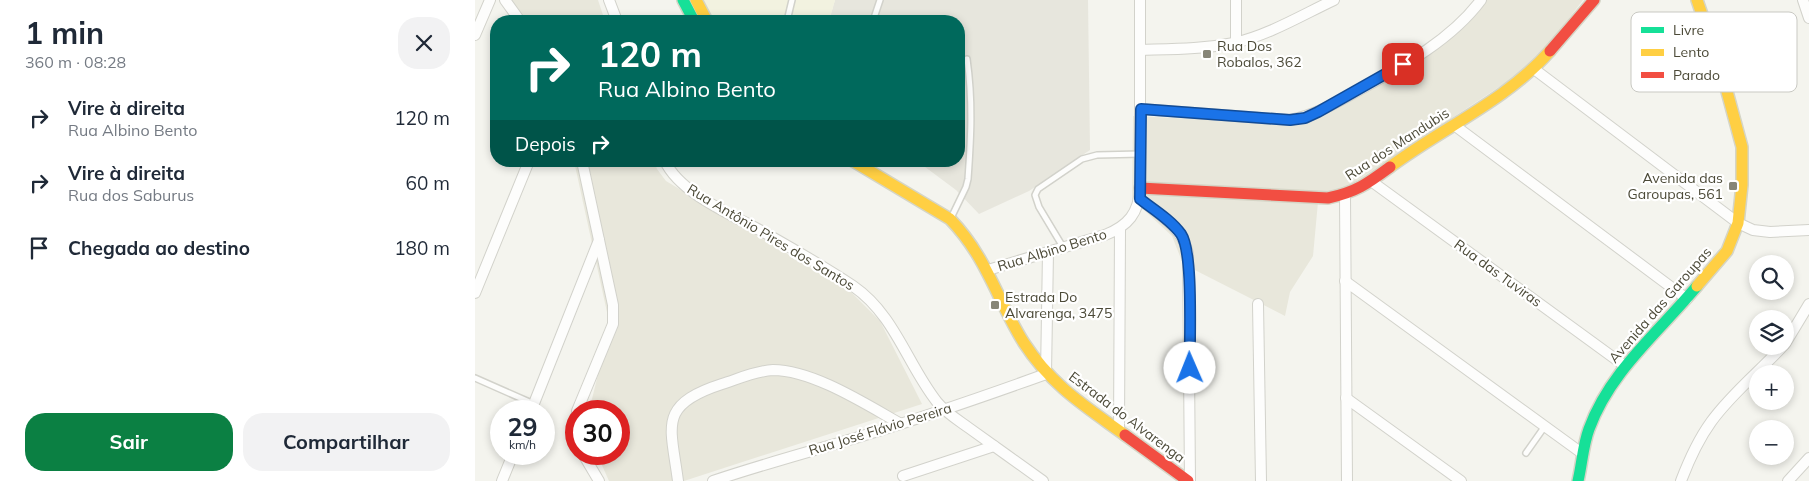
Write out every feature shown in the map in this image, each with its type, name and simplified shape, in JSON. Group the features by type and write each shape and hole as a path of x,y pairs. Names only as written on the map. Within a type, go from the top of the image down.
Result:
{"street":[{"path":"475,35 490,0"},
{"path":"505,0 516,15"},
{"path":"609,0 615,15"},
{"path":"683,0 691,15"},
{"path":"696,0 704,15"},
{"name":"Rua Albino Bento","path":"988,270 1120,229 1131,218 1140,193 1140,0"},
{"path":"1236,0 1236,42"},
{"path":"1141,50 1208,47 1236,42 1280,26 1334,0"},
{"name":"Rua dos Mandubis","path":"1140,193 1328,198 1345,196 1482,108 1534,68 1594,0"},
{"name":"Avenida das Garoupas","path":"1697,0 1701,12"},
{"path":"1803,0 1809,18"},
{"path":"1141,109 1290,120 1305,118 1338,102 1415,58 1446,35 1479,1"},
{"path":"1534,68 1738,223 1753,230 1770,232 1809,230"},
{"name":"Avenida das Garoupas","path":"1578,481 1589,429 1609,389 1625,366 1687,298 1727,250 1738,223 1743,185 1742,147 1727,92"},
{"path":"1454,125 1687,298"},
{"path":"475,293 527,167"},
{"path":"582,400 613,324 613,304 583,167"},
{"name":"Rua Antônio Pires dos Santos","path":"668,167 682,184 714,206 764,232 834,274 874,303 887,320 931,394 945,410 1043,481"},
{"name":"Estrada do Alvarenga","path":"871,167 950,218 963,231 976,248 1016,328 1046,374 1064,391 1189,481"},
{"name":"Rua das Tuviras","path":"1371,180 1625,366"},
{"path":"1140,193 1175,227 1181,235 1187,253 1189,481"},
{"path":"1345,196 1347,481"},
{"path":"1119,431 1120,229"},
{"path":"536,400 599,240"},
{"path":"1046,374 1048,252"},
{"path":"1345,281 1583,454"},
{"path":"1258,304 1261,481"},
{"path":"1794,329 1809,304"},
{"path":"1681,481 1698,442 1711,422 1733,396 1774,355"},
{"path":"679,481 671,439 671,427 679,406 705,390 759,372 773,370 804,376 839,391 901,424"},
{"name":"Rua José Flávio Pereira","path":"713,481 945,410 1046,374"},
{"path":"1346,398 1461,481"},
{"path":"903,476 994,446"},
{"path":"1788,481 1809,458"},
{"path":"502,481 509,465"},
{"path":"590,465 599,481"}],"lane":[{"path":"788,15 792,0"},
{"path":"875,15 880,0"},
{"path":"950,218 968,179 972,116 967,59"},
{"path":"1063,248 1039,206 1035,195 1038,189 1082,159 1097,155 1141,154"},
{"path":"475,378 519,400"},
{"path":"1526,453 1545,426"}],"shaded area":[{"path":"500,0 598,0 603,15 509,15"},
{"path":"703,0 835,0 831,15 711,15"},
{"path":"835,0 1088,0 1090,150 1029,191 979,214 956,190 925,167 965,167 965,15 831,15"},
{"path":"1480,0 1583,0 1534,64 1349,186 1318,202 1313,256 1290,292 1285,316 1183,264 1172,236 1132,199 1133,116 1299,124 1416,60"},
{"path":"575,167 656,167 666,181 851,292 880,321 922,404 684,481 609,481 602,465 630,465 630,400 592,400 610,326"}],"traffic: fast":[{"path":"683,0 691,15"},
{"path":"1578,481 1589,429 1609,389 1622,370 1697,286"}],"traffic: slow":[{"path":"696,0 704,15"},
{"path":"1697,0 1701,12"},
{"path":"1390,167 1514,85 1550,51"},
{"path":"1697,286 1727,251 1738,223 1742,185 1742,147 1727,92"},
{"path":"863,167 950,219 963,233 983,264 1015,327 1035,358 1070,394 1125,435"}],"traffic: jam":[{"path":"1550,51 1594,0"},
{"path":"1140,188 1328,198 1361,187 1390,167"},
{"path":"1125,435 1188,481"}],"place":[{"name":"Rua Dos Robalos, 362","path":"1207,54"},
{"name":"Avenida das Garoupas, 561","path":"1733,186"},
{"name":"Estrada Do Alvarenga, 3475","path":"995,305"}],"route":[{"path":"1190,368 1187,253 1185,243 1175,227 1140,199 1141,109 1290,120 1305,118 1338,102 1403,64"}]}
